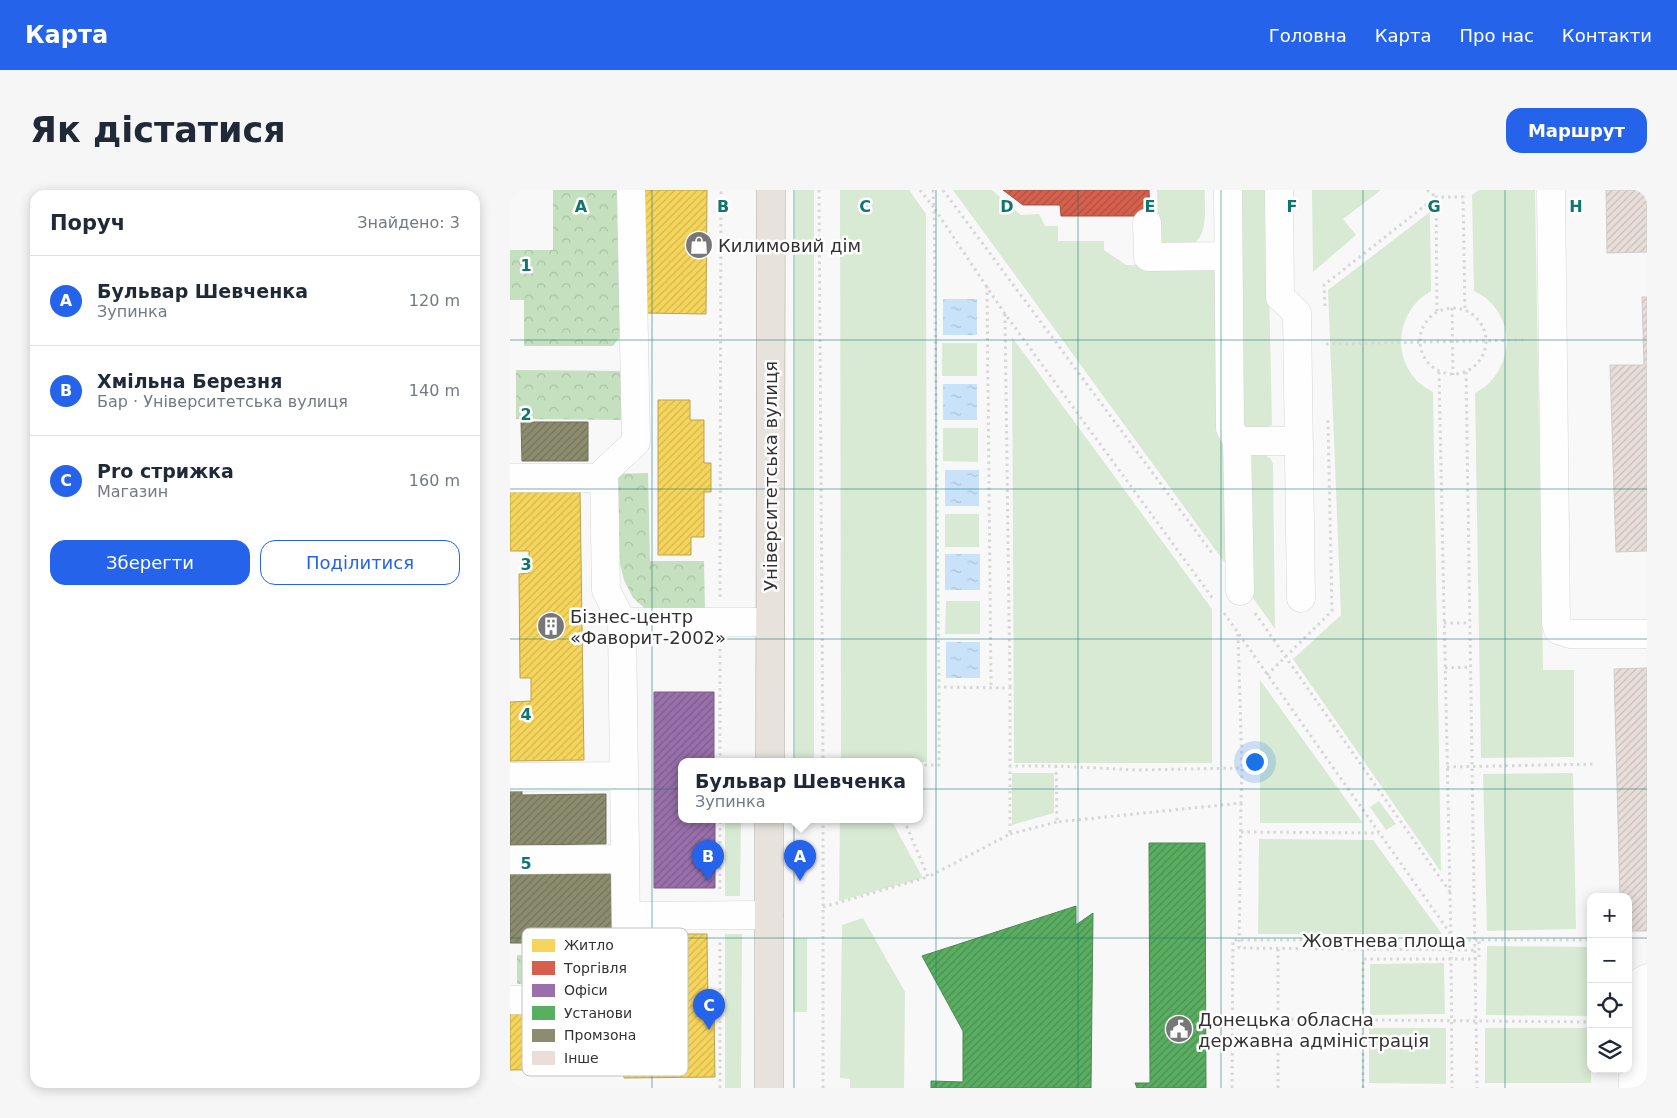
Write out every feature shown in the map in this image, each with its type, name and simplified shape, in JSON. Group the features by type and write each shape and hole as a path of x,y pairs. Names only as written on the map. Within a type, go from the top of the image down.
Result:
{"main road":[{"name":"Університетська вулиця","path":"770,758 771,190"},
{"path":"769,1088 770,823"}],"street":[{"path":"626,928 622,622 606,590 604,472 636,442 631,190"},
{"path":"1228,190 1230,428 1238,440 1240,591"},
{"path":"1279,190 1280,297 1297,313 1301,598"},
{"path":"1551,190 1556,624 1558,630 1570,634 1647,634"},
{"path":"1147,222 1148,257 1228,256"},
{"path":"1238,440 1299,441"},
{"path":"510,478 604,478"},
{"path":"622,622 770,622"},
{"path":"510,777 624,776"},
{"path":"510,860 625,859"},
{"path":"626,916 769,916"},
{"path":"1633,1088 1634,992 1640,982 1647,978"}],"path":[{"path":"720,190 720,758"},
{"path":"819,190 823,758"},
{"path":"920,190 988,286 1005,314 1215,601"},
{"path":"923,765 938,765 933,190"},
{"path":"943,190 1216,559"},
{"path":"1427,190 1436,197 1463,197 1466,311"},
{"path":"1436,197 1437,312"},
{"path":"1325,315 1324,285 1436,197"},
{"path":"988,286 991,688"},
{"path":"1452,308 1453,375"},
{"path":"1452,308 1466,311 1476,317 1483,327 1486,341 1484,354 1477,365 1466,372 1453,375 1438,372 1429,366 1422,356 1419,342 1421,330 1428,318 1437,312 1452,308"},
{"path":"1005,314 1010,834"},
{"path":"1326,334 1326,344 1553,340"},
{"path":"1438,372 1451,940 1452,1088"},
{"path":"1466,372 1477,940 1477,1088"},
{"path":"1267,674 1332,611 1328,414"},
{"path":"1240,591 1450,892"},
{"path":"1221,609 1450,933"},
{"path":"1444,623 1470,623"},
{"path":"1238,633 1242,768 1240,948 1476,950"},
{"path":"1445,668 1471,667"},
{"path":"938,687 1010,688"},
{"path":"1447,766 1596,764"},
{"path":"1009,766 1137,770 1242,768"},
{"path":"1056,766 1057,822"},
{"path":"823,907 928,877 1010,834 1057,822 1241,803"},
{"path":"720,823 720,1088"},
{"path":"823,823 823,1088"},
{"path":"905,823 928,877"},
{"path":"1241,832 1379,832"},
{"path":"1232,1088 1232,940 1240,940"},
{"name":"Жовтнева площа","path":"1240,940 1477,940 1479,960 1363,960 1363,1088"},
{"path":"1477,940 1587,940"},
{"path":"1278,949 1278,1088"},
{"path":"1278,1020 1587,1022"}],"green space":[{"path":"553,190 627,190 628,327 613,346 524,346 524,300 510,300 510,250 553,250"},
{"path":"795,190 814,190 814,758 795,758"},
{"path":"840,190 909,190 926,214 927,762 923,762 923,758 841,758"},
{"path":"953,190 992,190 1021,215 1039,214 1045,226 1058,226 1058,241 1104,241 1104,250 1126,265 1219,264 1236,578"},
{"path":"1157,190 1205,190 1203,230 1195,243 1184,247 1153,249 1158,227"},
{"path":"1235,190 1267,190 1272,425 1257,430 1243,426"},
{"path":"1312,190 1381,190 1343,219 1356,235 1313,272"},
{"path":"1479,190 1535,190 1543,670 1574,670 1574,757 1481,758 1475,393 1488,384 1498,372 1506,352 1507,341 1506,331 1497,311 1487,299 1474,291 1472,195"},
{"path":"1430,212 1431,291 1419,299 1409,312 1402,332 1401,342 1405,363 1410,372 1419,382 1433,392 1441,872 1293,659 1341,615 1328,290"},
{"path":"1012,337 1212,609 1212,763 1014,763"},
{"path":"942,343 977,343 977,376 942,376"},
{"path":"516,370 631,371 630,420 516,419"},
{"path":"943,428 978,428 978,462 943,461"},
{"path":"1261,453 1270,458 1273,464 1275,629 1246,588 1250,454"},
{"path":"648,473 650,561 704,561 705,612 648,611 633,598 624,580 618,556 610,474"},
{"path":"945,514 979,514 979,547 945,547"},
{"path":"946,601 980,601 980,634 945,634"},
{"path":"1260,680 1363,823 1260,823"},
{"path":"1012,773 1054,773 1054,813 1012,825"},
{"path":"1573,773 1576,929 1487,931 1483,774"},
{"path":"1379,801 1396,824 1386,830 1370,807"},
{"path":"725,823 741,823 740,896 725,896"},
{"path":"840,823 893,823 923,878 839,901"},
{"path":"1259,839 1373,840 1442,934 1258,934"},
{"path":"863,918 905,992 904,1088 850,1088 850,1079 840,1078 842,925"},
{"path":"725,934 742,934 741,1088 725,1088"},
{"path":"793,938 807,938 807,1012 793,1012"},
{"path":"1487,946 1587,947 1587,1016 1486,1015"},
{"path":"517,955 522,955 522,984 517,984"},
{"path":"1444,963 1445,1014 1370,1015 1370,964"},
{"path":"1369,1028 1446,1028 1446,1084 1369,1083"},
{"path":"1485,1028 1587,1028 1587,1073 1591,1073 1591,1083 1485,1083"}],"water":[{"path":"943,299 977,299 977,335 943,335"},
{"path":"943,384 977,384 977,420 943,420"},
{"path":"945,470 979,470 979,506 945,506"},
{"path":"945,554 980,554 980,590 945,590"},
{"path":"946,642 980,642 980,678 946,678"}],"building: Житло":[{"path":"645,190 707,190 706,314 644,313"},
{"path":"658,400 690,400 690,420 704,420 704,463 711,463 711,492 704,492 704,537 691,537 691,555 658,555"},
{"name":"Бізнес-центр «Фаворит-2002»","path":"580,489 584,760 510,761 510,702 531,701 531,678 520,678 519,574 529,573 529,551 510,551 510,490"},
{"path":"688,934 707,934 708,1010 714,1010 715,1077 624,1078 624,1076 688,1076"},
{"path":"510,1013 522,1013 522,1070 510,1070"}],"building: Торгівля":[{"path":"1003,190 1149,190 1150,216 1061,216 1060,205 1023,205"}],"building: Офіси":[{"path":"654,692 714,692 714,758 678,758 678,823 715,823 715,888 654,888"}],"building: Установи":[{"path":"1149,843 1205,843 1206,1088 1137,1088 1135,1083 1150,1083"},
{"path":"1076,906 1076,925 1093,913 1091,1088 931,1088 931,1081 963,1082 963,1031 922,956"}],"building: Промзона":[{"path":"521,422 588,422 588,461 522,461"},
{"path":"510,788 522,788 522,795 606,794 606,844 510,845"},
{"path":"510,873 612,873 613,928 522,928 522,943 510,943"}],"building: Інше":[{"path":"1606,190 1647,190 1647,252 1607,253"},
{"path":"1642,297 1647,297 1647,551 1616,552 1610,365 1644,365"},
{"path":"1647,668 1647,931 1632,931 1632,893 1620,893 1614,669"}],"place":[{"name":"Килимовий дім","path":"699,245"},
{"name":"Бізнес-центр «Фаворит-2002»","path":"551,626"},
{"name":"Хмільна Березня","path":"708,881"},
{"name":"Бульвар Шевченка","path":"800,881"},
{"name":"Донецька обласна державна адміністрація","path":"1179,1029"},
{"name":"Pro стрижка","path":"709,1030"}]}
